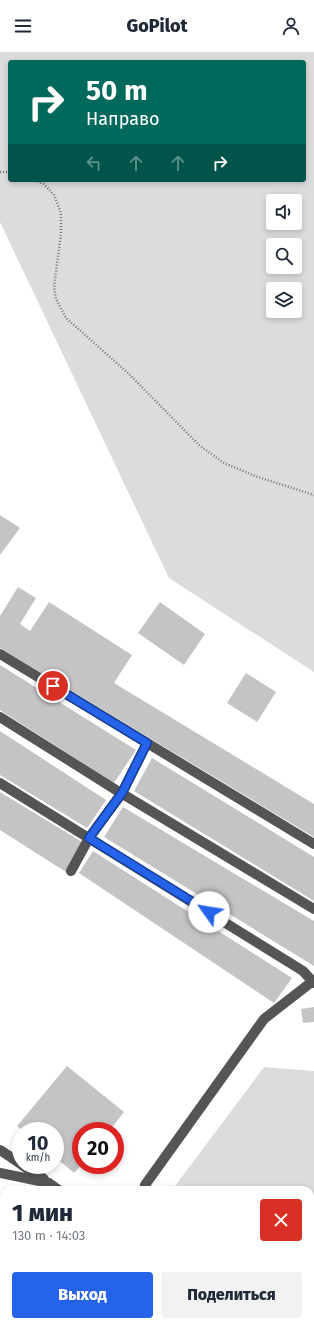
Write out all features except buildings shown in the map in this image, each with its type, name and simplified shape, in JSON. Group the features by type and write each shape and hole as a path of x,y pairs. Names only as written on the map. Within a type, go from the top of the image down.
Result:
{"lane":[{"path":"0,654 314,844"},
{"path":"0,717 314,909"},
{"path":"71,871 89,838 122,793 147,743"},
{"path":"0,783 303,971 314,982 264,1019 144,1186"},
{"path":"0,1150 12,1158"},
{"path":"0,1173 49,1183"},
{"path":"36,1174 53,1186"}],"path":[{"path":"40,182 44,184 54,195 61,213 61,234 54,287 56,299 66,318 128,373 199,446 224,463 255,476 314,494"}],"shaded area":[{"path":"0,52 314,52 314,672 169,578 0,222"},
{"path":"264,1067 314,1071 314,1186 175,1186"}],"route":[{"path":"53,686 147,743 122,793 89,838 209,912"}]}
